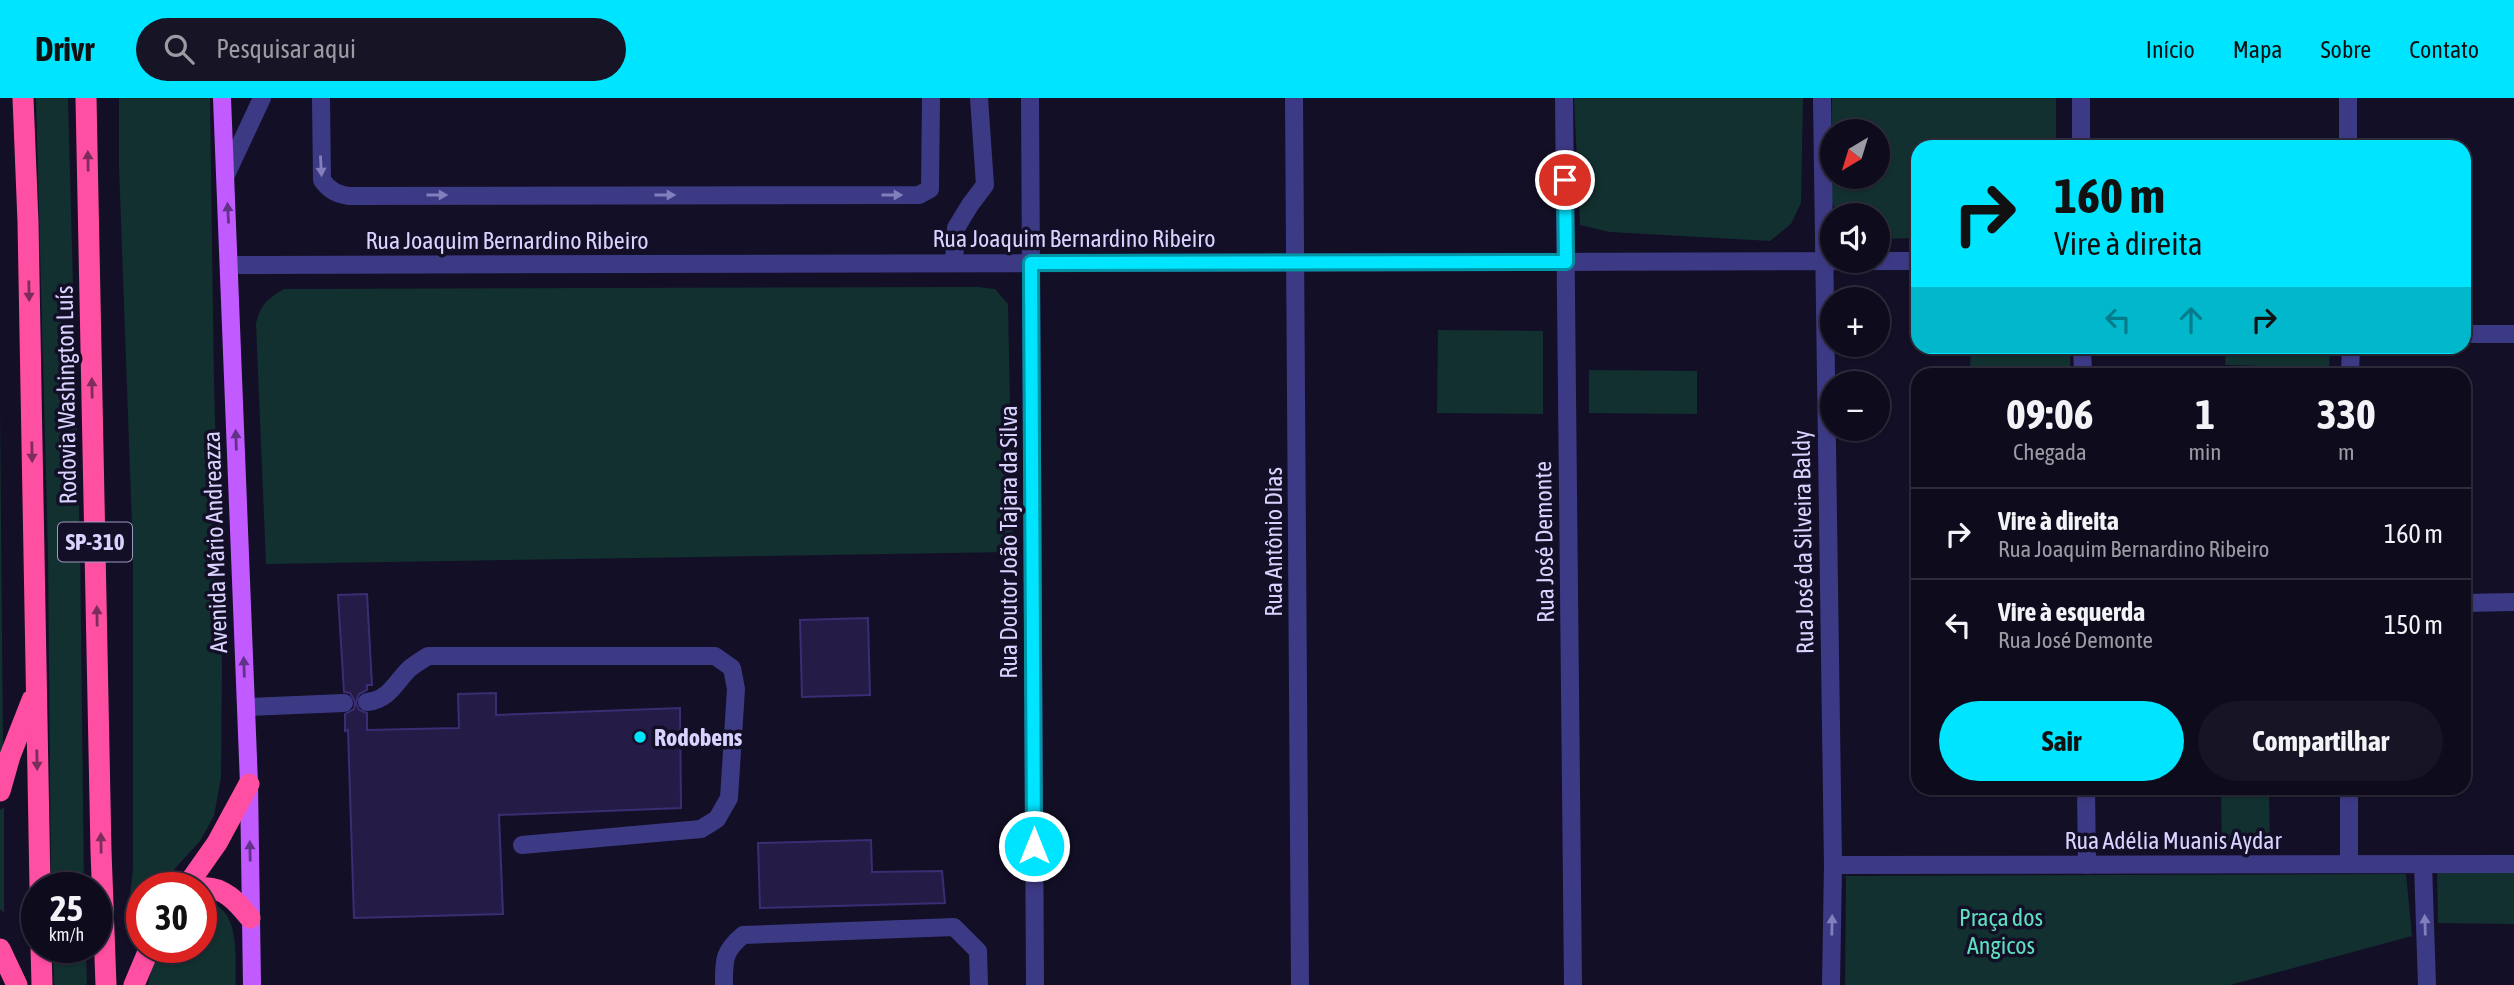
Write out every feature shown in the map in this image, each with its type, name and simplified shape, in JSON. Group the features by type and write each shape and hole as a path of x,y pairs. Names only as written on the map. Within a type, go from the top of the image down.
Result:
{"highway":[{"name":"Rodovia Washington Luís","path":"23,98 28,222 40,872"},
{"name":"Rodovia Washington Luís","path":"86,98 100,823 106,985"},
{"path":"0,791 10,755 36,692"},
{"path":"197,872 217,843 248,785"},
{"path":"217,890 231,895 250,918"},
{"path":"0,949 17,985"},
{"path":"41,963 42,985"},
{"path":"134,985 143,963"}],"main road":[{"name":"Avenida Mário Andreazza","path":"222,98 246,708 252,985"}],"street":[{"path":"226,174 262,98"},
{"path":"321,98 322,180 338,194 349,196 919,195 930,189 931,98"},
{"path":"954,263 956,228 985,186 979,98"},
{"name":"Rua Doutor João Tajara da Silva","path":"1030,98 1035,985"},
{"name":"Rua Antônio Dias","path":"1294,98 1300,985"},
{"name":"Rua José Demonte","path":"1564,98 1573,985"},
{"name":"Rua José da Silveira Baldy","path":"1822,98 1823,203"},
{"path":"2081,98 2081,140"},
{"path":"2348,98 2348,140"},
{"name":"Rua Joaquim Bernardino Ribeiro","path":"230,265 1820,261"},
{"name":"Rua Joaquim Bernardino Ribeiro","path":"1890,261 1911,261"},
{"name":"Rua José da Silveira Baldy","path":"1823,273 1833,865 1831,985"},
{"path":"2471,334 2514,334"},
{"path":"2471,603 2514,602"},
{"path":"367,702 377,701 391,692 410,668 428,656 715,656 732,668 736,688 729,798 717,819 701,829 522,845"},
{"path":"246,708 344,703"},
{"path":"2086,795 2087,865"},
{"path":"2349,795 2349,864"},
{"path":"2423,864 2427,985"},
{"name":"Rua Adélia Muanis Aydar","path":"1833,865 2514,864"},
{"path":"724,985 724,957 732,944 743,935 954,928 978,951 979,985"}],"green space":[{"path":"36,98 68,98 80,546 84,872 51,872 48,551"},
{"path":"119,98 210,98 222,665 221,777 214,816 200,841 172,872 133,872 133,554"},
{"path":"1574,98 1803,98 1801,203 1791,224 1770,241 1610,232 1580,225"},
{"path":"1832,98 2056,98 2056,140 1911,140 1911,238 1890,239 1890,203 1832,201 1832,189 1890,189 1890,119 1832,119"},
{"path":"284,289 995,289 1008,304 1013,552 266,564 256,324 266,303"},
{"path":"1438,330 1543,331 1543,414 1437,413"},
{"path":"1971,354 2070,354 2070,368 1970,368"},
{"path":"2226,354 2330,354 2329,368 2225,365"},
{"path":"1589,370 1697,371 1697,414 1589,413"},
{"path":"0,403 3,749 0,773"},
{"path":"2221,795 2269,795 2270,850 2222,850"},
{"path":"4,807 4,913 0,909 0,810"},
{"path":"2437,868 2514,868 2514,924 2438,923"},
{"name":"Praça dos Angicos","path":"2406,874 2412,936 2230,985 1845,985 1846,877 1842,876"},
{"path":"217,906 224,911 233,933 236,985 148,985 153,963 217,963"},
{"path":"53,963 86,963 87,985 54,985"}],"building":[{"path":"367,594 372,685 367,685 367,690 359,694 356,703 359,710 367,713 367,730 459,728 458,694 496,693 496,715 680,708 681,808 499,815 503,914 354,918 348,730 345,731 345,714 354,709 355,702 350,693 344,692 338,595"},
{"path":"868,618 870,695 802,697 800,620"},
{"path":"871,840 872,872 942,871 945,903 760,908 758,843"}],"place":[{"name":"Rodobens","path":"640,737"}],"route":[{"path":"1034,846 1031,263 1566,262 1565,180"}]}
